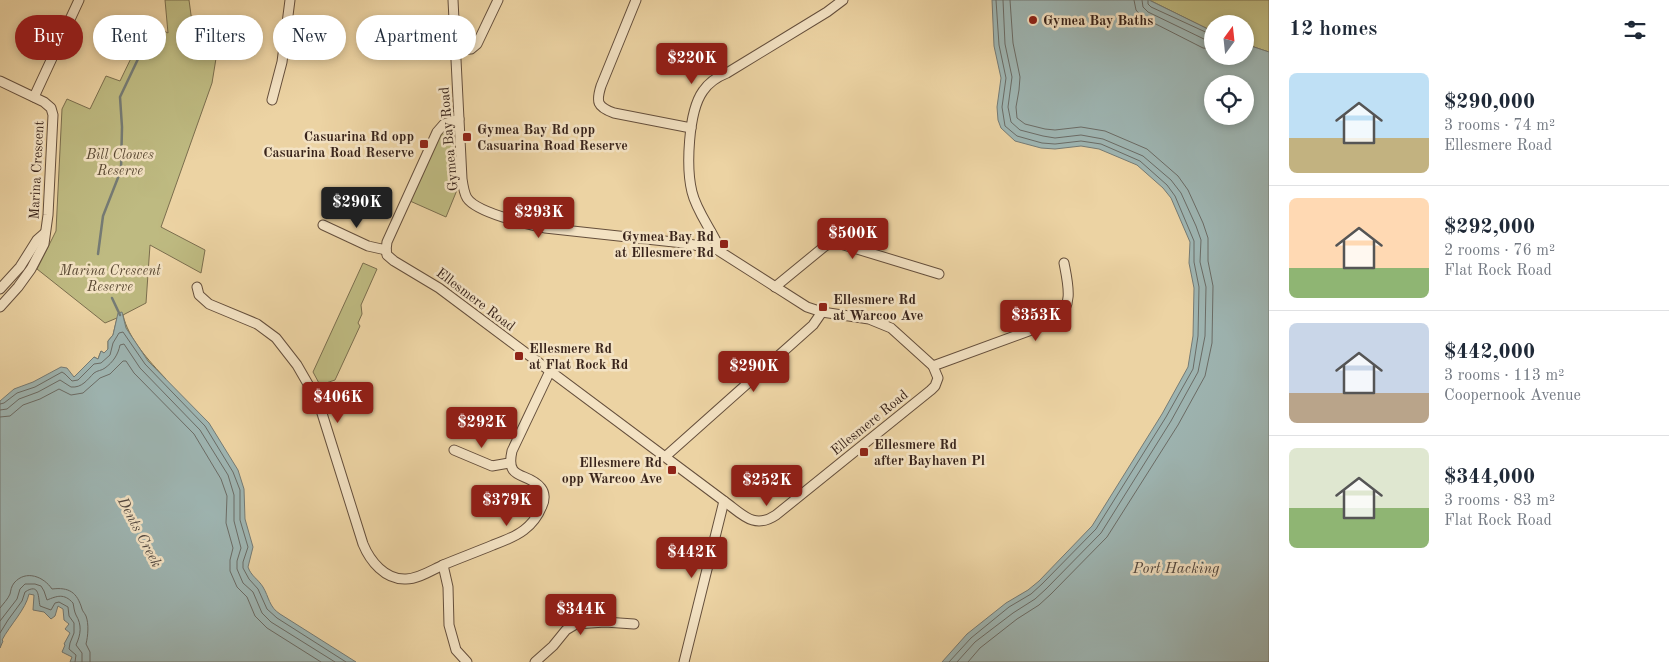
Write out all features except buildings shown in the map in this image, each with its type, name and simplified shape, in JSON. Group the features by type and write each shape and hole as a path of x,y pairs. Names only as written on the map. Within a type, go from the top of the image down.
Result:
{"street":[{"path":"34,97 79,0"},
{"path":"272,100 282,62 290,0"},
{"name":"Gymea Bay Road","path":"452,0 453,15"},
{"path":"476,46 498,0"},
{"path":"636,0 601,86 598,103 604,110 614,113 692,128"},
{"path":"843,0 827,12 716,78 701,93 696,106 692,128 689,177 693,194 716,241 716,249 774,288 807,307 822,312 869,320 891,328 933,366 1056,321 1062,316 1068,302 1064,263"},
{"name":"Gymea Bay Road","path":"456,60 464,189 466,197 476,207 545,228 683,243 716,249"},
{"name":"Marina Crescent","path":"0,81 48,105 53,112 48,215 44,244 34,264 18,287 0,307"},
{"path":"386,250 387,242 436,132 444,124 459,120"},
{"name":"Ellesmere Road","path":"323,226 368,246 386,250 390,259 439,288 724,501 754,521 769,520 931,390 938,378 933,366"},
{"name":"Marina Crescent","path":"0,289 20,267 37,240 45,232"},
{"path":"774,288 825,246 834,242 940,274"},
{"path":"197,287 199,295 209,304 257,324 276,338 297,365 316,398 368,555 384,572 406,579 510,539 524,531 539,514 544,498 541,488 531,480 517,474 511,469 509,462 512,451 550,371"},
{"path":"666,456 813,325 822,312"},
{"path":"454,450 492,466 509,462"},
{"path":"684,662 724,501"},
{"path":"443,565 448,587 449,625 456,650 467,662"},
{"path":"535,662 553,646 566,630 576,624 605,622 634,624"}],"green space":[{"name":"Bill Clowes Reserve","path":"165,0 189,0 191,15 176,15 176,60 216,60 212,83 161,227 205,250 201,273 150,245 146,303 123,315 134,341 166,379 74,377 94,357 98,359 101,351 104,353 108,349 108,341 113,335 117,318 105,323 37,269 56,231 62,109 67,99 90,109 106,76 120,81 130,60 166,60 166,32 168,33"},
{"path":"1149,0 1269,0 1269,52 1254,47 1254,15 1204,15 1204,27"},
{"path":"447,131 452,138 457,190 446,217 410,201 441,133"},
{"path":"363,263 377,269 361,305 362,314 358,323 360,326 335,380 320,385 313,372"}],"water":[{"name":"Port Hacking","path":"992,0 1149,0 1204,27 1204,65 1254,65 1254,47 1269,52 1269,662 942,662 967,634 1006,603 1039,581 1092,526 1162,414 1188,367 1193,336 1194,288 1189,263 1190,242 1171,198 1163,188 1137,165 1099,149 1081,146 1055,149 1041,148 1015,141 1001,128 998,120 997,107 1001,78 994,46"},
{"name":"Dents Creek","path":"122,312 126,328 148,361 209,423 238,470 244,489 245,519 253,547 248,567 263,587 271,605 280,614 356,662 70,662 72,657 62,652 70,633 65,629 69,624 64,620 63,609 58,606 55,616 51,619 44,612 33,610 34,595 29,594 21,611 5,634 0,648 0,401 14,389 33,382 61,367 67,368 74,377 94,357 98,359 101,351 104,353 108,349 108,341 113,335 118,313"}],"waterway":[{"path":"98,254 103,216 121,170 122,127 120,97 138,60"},
{"path":"112,298 120,315"}],"place":[{"name":"Gymea Bay Baths","path":"1033,20"},
{"name":"Gymea Bay Rd opp Casuarina Road Reserve","path":"467,137"},
{"name":"Casuarina Rd opp Casuarina Road Reserve","path":"424,144"},
{"name":"Gymea Bay Rd at Ellesmere Rd","path":"724,244"},
{"name":"Ellesmere Rd at Warcoo Ave","path":"823,307"},
{"name":"Ellesmere Rd at Flat Rock Rd","path":"519,356"},
{"name":"Ellesmere Rd after Bayhaven Pl","path":"864,452"},
{"name":"Ellesmere Rd opp Warcoo Ave","path":"672,470"}],"park label":[{"name":"Marina Crescent Reserve","path":"110,278"}]}
